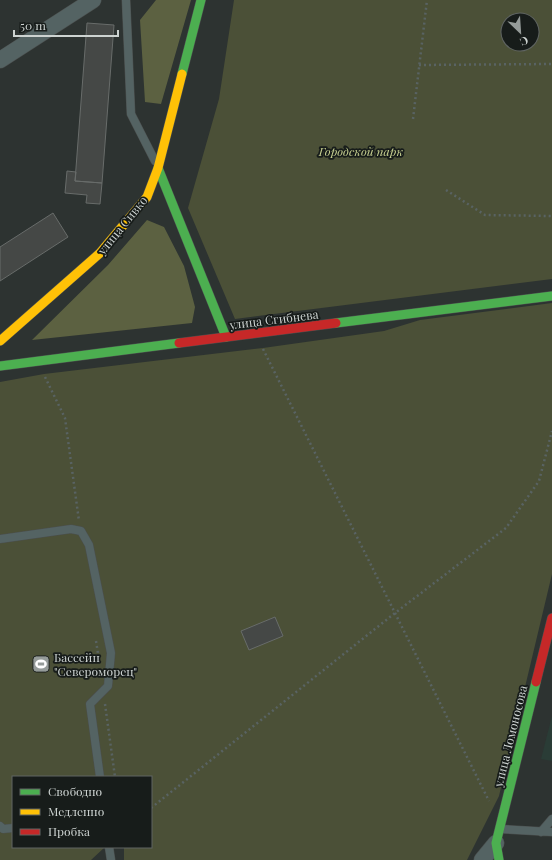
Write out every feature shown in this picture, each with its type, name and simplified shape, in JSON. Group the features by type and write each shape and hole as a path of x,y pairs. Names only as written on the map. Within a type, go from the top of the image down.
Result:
{"street":[{"path":"0,60 92,0"},
{"name":"улица Сивко","path":"0,341 100,253 147,197 158,168 200,0"},
{"path":"158,168 226,337"},
{"name":"улица Сгибнева","path":"0,366 552,296"},
{"name":"улица Ломоносова","path":"499,860 498,836 552,618"},
{"path":"482,860 498,836"}],"lane":[{"path":"126,0 131,114 158,168"},
{"path":"0,539 71,530 81,531 89,545 111,653 108,686 90,704 100,776"},
{"path":"541,832 552,819"},
{"path":"0,826 3,829 12,828"},
{"path":"498,836 552,832"},
{"path":"109,848 111,860"}],"path":[{"path":"413,119 427,0"},
{"path":"419,65 552,64"},
{"path":"446,190 485,215 552,216"},
{"path":"263,348 489,802"},
{"path":"152,807 395,613 506,528 539,481 552,431"}],"shaded area":[{"path":"552,716 552,761 541,759"}],"green space":[{"path":"156,0 191,0 161,104 145,102 140,20"},
{"name":"Городской парк","path":"234,0 552,0 552,279 235,319 188,208 219,99"},
{"path":"147,220 164,227 184,266 195,307 192,323 32,340 108,265"},
{"path":"552,303 552,574 499,796 467,860 124,860 124,848 152,848 152,776 12,776 12,848 104,848 91,860 0,860 0,382 44,374 263,348 384,331 420,320"}],"building":[{"path":"87,23 114,25 102,183 75,181"},
{"path":"67,171 76,172 75,181 102,183 100,204 86,203 87,195 65,193"},
{"path":"53,213 68,237 0,281 0,247"},
{"path":"275,617 283,636 249,650 241,631"}],"traffic: fast":[{"path":"182,74 201,0"},
{"path":"158,168 226,337"},
{"path":"336,323 552,296"},
{"path":"0,366 179,343"},
{"path":"499,860 496,843 536,682"}],"traffic: slow":[{"path":"0,341 100,253 147,197 158,168 182,74"}],"traffic: jam":[{"path":"179,343 336,323"},
{"path":"536,682 552,618"}],"place":[{"name":"Бассейн \"Североморец\"","path":"41,664"}]}
